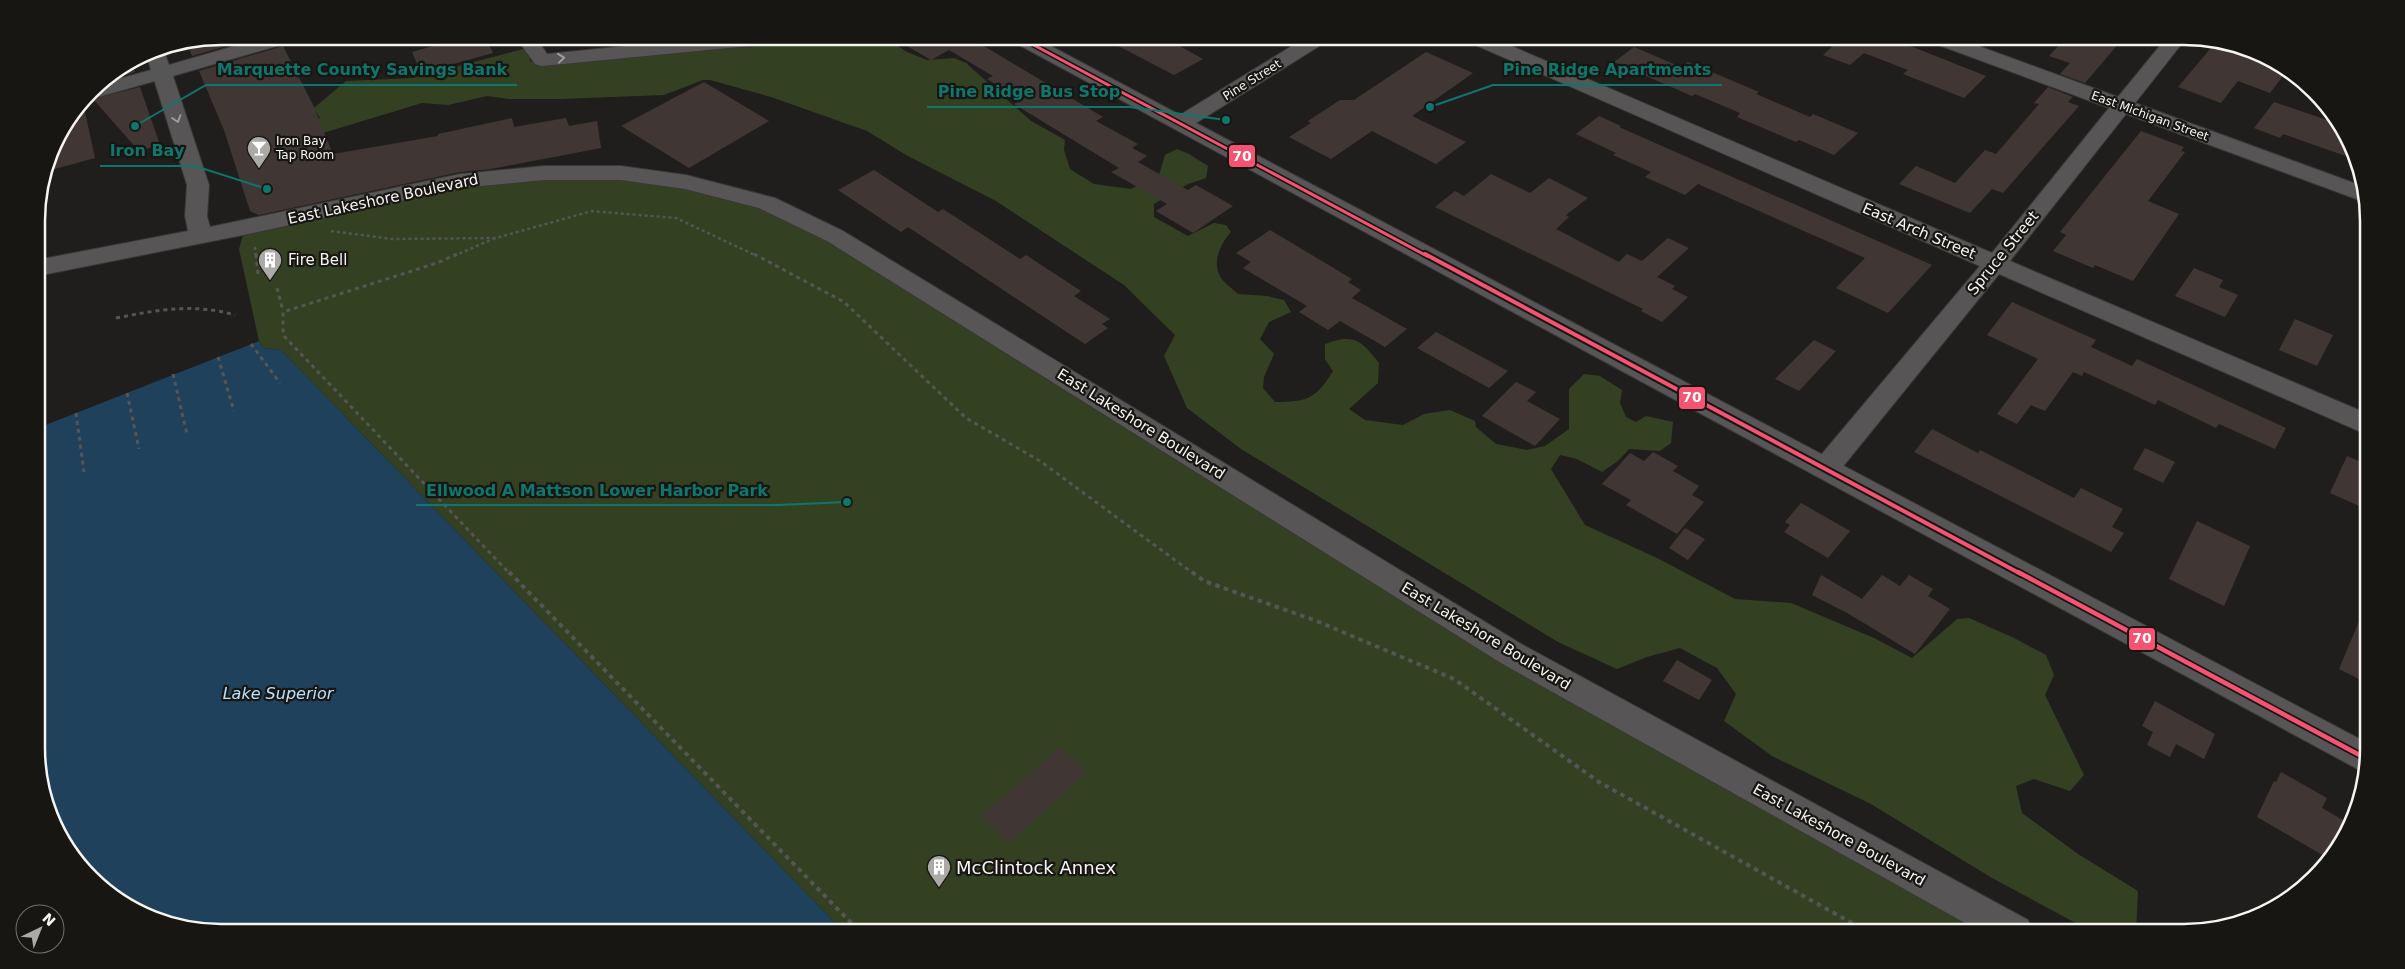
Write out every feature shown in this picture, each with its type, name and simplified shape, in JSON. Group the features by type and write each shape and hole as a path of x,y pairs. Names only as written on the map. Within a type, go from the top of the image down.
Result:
{"main road":[{"path":"105,89 162,73 156,57"}],"street":[{"path":"201,236 196,216 198,185 162,73 260,45"},
{"path":"531,45 542,60 696,45"},
{"path":"1034,45 2360,755"},
{"name":"Pine Street","path":"1181,123 1307,45"},
{"name":"East Arch Street","path":"1492,45 2360,422"},
{"name":"East Michigan Street","path":"1956,45 2358,193"},
{"name":"Spruce Street","path":"1826,468 1996,264 2171,45"},
{"name":"East Lakeshore Boulevard","path":"45,266 201,236 460,181 544,173 621,173 686,182 767,202 835,236 1512,654 1807,819 1988,924"}],"path":[{"path":"283,312 437,263 496,238 592,211 676,218 744,249 844,302 966,418 1040,460 1204,581 1314,620 1454,679 1600,782 1854,924"},
{"path":"323,232 333,231 392,239 496,238"},
{"path":"254,245 258,274"},
{"path":"278,288 283,312 283,335 535,599 852,924"},
{"path":"116,318 180,306 212,308 235,315"},
{"path":"251,344 280,382"},
{"path":"218,356 234,411"},
{"path":"173,374 187,434"},
{"path":"127,393 139,449"},
{"path":"76,413 84,472"}],"green space":[{"path":"733,45 896,45 907,52 927,60 954,58 966,63 1031,121 1065,140 1064,150 1070,169 1094,184 1131,189 1159,175 1165,155 1177,149 1189,154 1208,166 1206,178 1188,184 1154,204 1154,217 1188,236 1214,223 1226,225 1231,232 1221,247 1217,259 1218,272 1221,278 1238,294 1267,296 1284,300 1291,312 1269,322 1260,339 1274,354 1264,377 1263,388 1275,402 1303,400 1316,393 1333,371 1325,359 1325,344 1350,339 1362,344 1379,363 1378,383 1349,409 1365,420 1403,425 1424,414 1450,410 1475,421 1476,427 1496,444 1527,450 1545,446 1569,429 1569,389 1584,374 1600,376 1622,390 1620,403 1626,417 1636,422 1646,416 1673,422 1671,443 1660,451 1629,449 1618,461 1602,472 1577,459 1560,455 1551,469 1585,525 1657,558 1735,599 1791,603 1874,638 1912,658 1957,619 1969,618 2046,655 2054,675 2045,695 2084,775 2070,791 2034,779 2016,786 2022,813 2078,854 2138,891 2136,924 2078,924 1992,878 1871,804 1772,756 1724,721 1736,694 1717,668 1680,648 1647,657 1617,669 1558,642 1241,449 1187,408 1164,356 1175,335 1124,285 996,201 906,155 867,131 771,97 710,80 703,80 664,95 561,99 509,99 487,96 448,105 422,103 323,133 308,125 320,118 314,108 346,81 413,78 523,49 529,52 530,61 541,64"},
{"path":"621,173 767,203 1512,654 2001,924 836,924 281,350 263,348 259,341 239,249 245,228 460,181"}],"water":[{"name":"Lake Superior","path":"259,341 263,348 281,350 836,924 209,924 164,915 143,906 123,894 96,873 81,855 58,815 48,782 45,760 45,425"}],"building":[{"path":"230,45 192,56 189,48"},
{"path":"436,45 489,45 493,53 421,73 412,52"},
{"path":"905,45 982,45 1103,117 1096,121 1138,144 1132,148 1147,156 1138,162 1188,190 1196,185 1233,206 1193,233 1156,211 1167,204 1111,172 1119,168 1014,104 1022,100 987,79 993,76 949,50 931,60"},
{"path":"1116,45 1178,45 1203,59 1174,75"},
{"path":"1834,45 1908,45 1986,76 1964,98 1903,74 1908,70 1864,53 1850,65 1823,55"},
{"path":"2059,45 2117,45 2085,83 2060,74 2070,63 2049,56"},
{"path":"283,46 314,107 333,154 438,136 438,134 512,118 514,127 566,118 569,126 597,121 601,148 491,169 460,172 259,215 250,211 224,130 199,71"},
{"path":"1634,47 1681,67 1688,62 1759,92 1756,94 1810,117 1813,114 1858,133 1834,155 1799,140 1796,142 1737,117 1740,113 1695,94 1692,96 1614,62"},
{"path":"2211,47 2241,54 2262,63 2283,76 2270,93 2238,81 2221,103 2178,87"},
{"path":"1426,52 1473,73 1412,116 1466,142 1436,164 1372,131 1331,159 1289,137 1311,123 1308,121 1340,100 1354,100"},
{"path":"134,69 135,72 121,76"},
{"path":"704,82 769,121 689,168 621,126"},
{"path":"140,87 160,145 139,151 94,99"},
{"path":"2048,87 2073,97 2068,102 2079,106 2003,193 1992,189 1970,213 1899,184 1916,166 1955,183 1985,150 1996,154 2039,104 2034,103"},
{"path":"2274,102 2327,119 2348,157 2283,134 2280,138 2254,128"},
{"path":"85,110 95,158 52,170 63,143"},
{"path":"1599,116 1621,126 1619,127 1932,265 1888,313 1836,288 1865,258 1698,184 1685,195 1645,177 1651,172 1613,155 1616,153 1576,134"},
{"path":"2141,131 2184,147 2181,151 2185,152 2148,201 2179,214 2133,281 2095,265 2093,268 2053,251 2066,235 2060,232"},
{"path":"874,170 938,212 943,209 1020,259 1026,255 1081,291 1074,296 1110,319 1102,324 1108,328 1085,344 908,227 901,232 838,190"},
{"path":"1491,174 1530,193 1549,178 1588,198 1566,215 1569,217 1556,229 1619,262 1627,254 1642,261 1668,238 1689,248 1657,277 1675,286 1672,289 1688,297 1662,322 1641,311 1643,309 1435,207 1455,191 1464,196"},
{"path":"1270,230 1352,279 1348,282 1361,290 1352,298 1407,329 1385,347 1340,321 1328,330 1299,312 1307,306 1243,268 1251,262 1236,253"},
{"path":"2194,268 2223,280 2219,287 2238,295 2225,317 2175,296"},
{"path":"2012,302 2096,340 2091,347 2132,366 2137,359 2286,428 2275,449 2219,424 2216,428 2158,400 2155,405 2084,372 2082,376 2073,372 2045,411 2031,405 2017,424 1997,414 2038,359 1987,335"},
{"path":"2295,319 2333,335 2317,366 2279,350"},
{"path":"1436,332 1508,371 1489,388 1417,348"},
{"path":"1814,340 1836,351 1799,391 1775,379"},
{"path":"1516,382 1536,392 1527,401 1560,419 1535,446 1482,416"},
{"path":"1932,429 1978,453 1980,450 2074,498 2081,488 2123,509 2112,527 2124,533 2111,552 1914,452"},
{"path":"2145,448 2175,462 2163,483 2133,469"},
{"path":"1653,452 1678,466 1673,471 1699,486 1692,495 1704,502 1677,534 1626,505 1631,500 1602,484 1630,453 1644,461"},
{"path":"2347,456 2360,462 2360,506 2330,493"},
{"path":"1801,503 1850,531 1828,558 1784,532 1790,525 1785,522"},
{"path":"2197,521 2250,546 2224,606 2169,579"},
{"path":"1685,528 1705,539 1688,560 1669,548"},
{"path":"1821,575 1862,599 1882,575 1900,586 1909,575 1933,589 1928,596 1950,609 1915,654 1849,614 1812,595"},
{"path":"2360,619 2360,680 2339,669"},
{"path":"1677,660 1712,680 1699,700 1663,681"},
{"path":"2155,701 2215,734 2204,759 2176,744 2170,757 2147,745 2153,732 2142,726"},
{"path":"1060,747 1087,772 1009,843 981,816"},
{"path":"2281,772 2327,798 2322,808 2344,821 2323,856 2257,817 2274,781 2276,782"}],"transit line":[{"name":"70","path":"1034,45 2360,755"}],"place":[{"name":"Pine Ridge Apartments","path":"1430,107"},
{"name":"Pine Ridge Bus Stop","path":"1226,120"},
{"name":"Marquette County Savings Bank","path":"135,126"},
{"name":"Iron Bay Tap Room","path":"259,169"},
{"name":"Iron Bay","path":"267,189"},
{"name":"Fire Bell","path":"270,281"},
{"name":"Ellwood A Mattson Lower Harbor Park","path":"847,502"},
{"name":"McClintock Annex","path":"939,888"}]}
